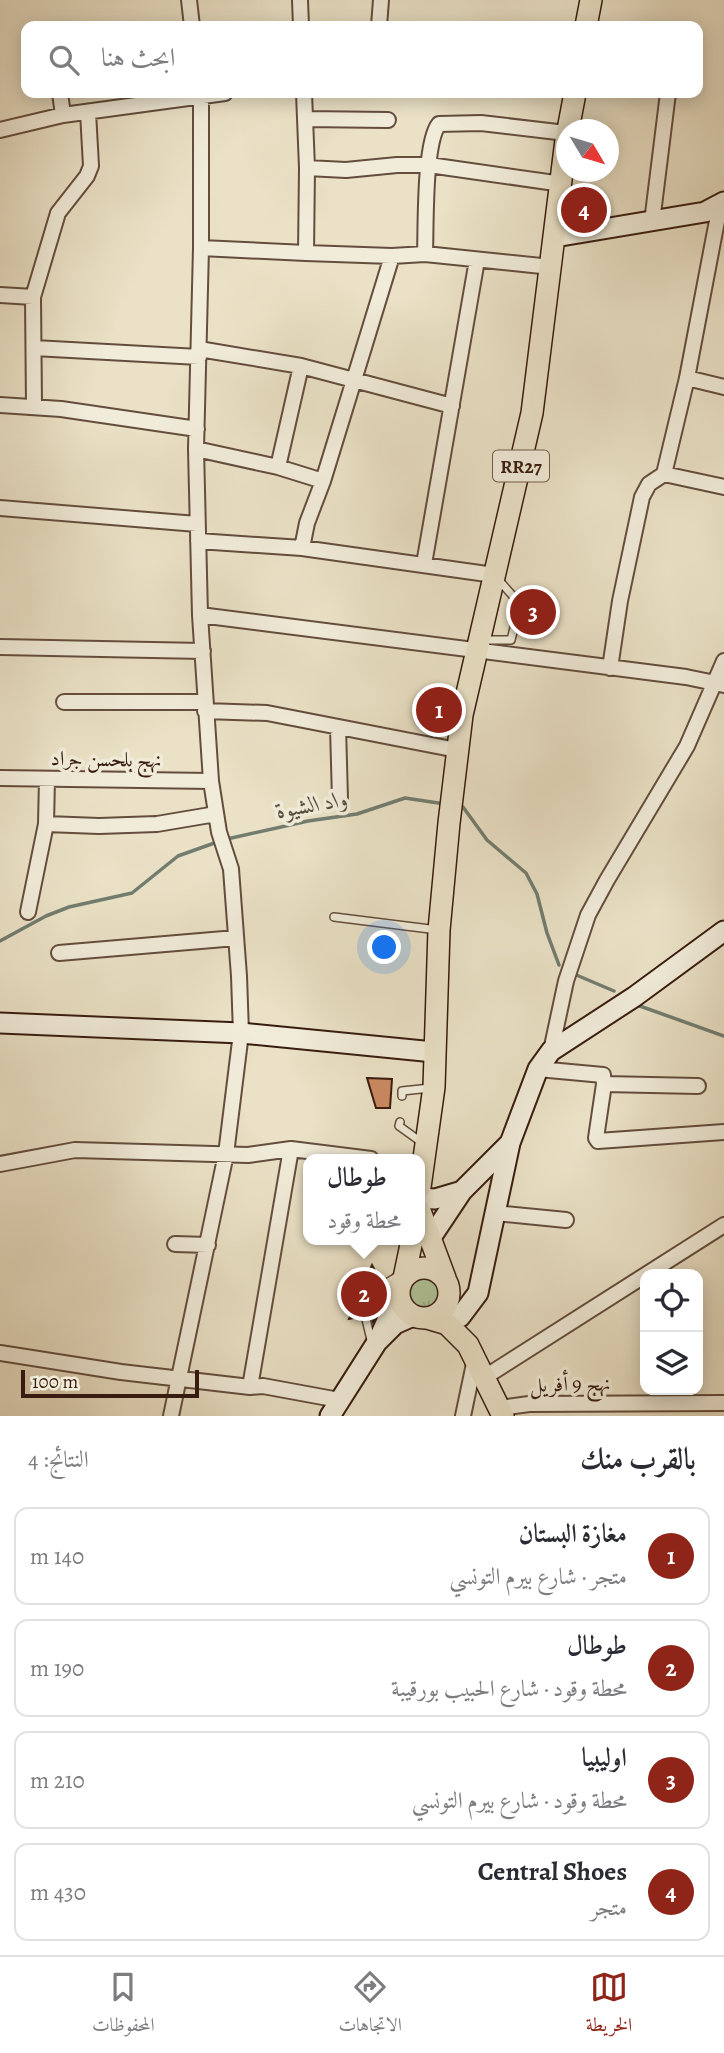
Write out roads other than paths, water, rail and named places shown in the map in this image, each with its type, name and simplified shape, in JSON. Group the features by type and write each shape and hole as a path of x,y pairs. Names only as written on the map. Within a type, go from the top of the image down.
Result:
{"main road":[{"path":"587,21 591,0"},
{"path":"570,119 574,98"},
{"name":"RR27","path":"424,1154 434,1087 439,930 457,750 478,645 532,413 562,184"},
{"path":"418,1245 398,1282 404,1308 420,1317 447,1324 476,1360"},
{"path":"424,1245 447,1285 476,1360 502,1412"},
{"path":"398,1282 416,1269 424,1267 439,1272 447,1285 445,1306 434,1316 420,1317"}],"street":[{"path":"189,0 191,21"},
{"path":"300,0 301,21"},
{"path":"379,21 381,0"},
{"path":"61,98 63,115"},
{"path":"0,130 63,115 176,98"},
{"path":"171,1416 226,1154 241,1033 231,869 219,832 211,781 200,615 195,449 201,248 201,98"},
{"path":"304,98 306,253"},
{"path":"652,222 667,98"},
{"path":"34,408 33,297 58,213 87,176 91,166 88,112"},
{"path":"305,119 388,120"},
{"path":"425,254 429,165 434,131 439,124 481,123 556,130"},
{"path":"307,168 346,170 429,165 562,184"},
{"path":"555,237 705,212 722,203"},
{"path":"610,667 620,601 642,497 649,484 664,474 720,235 722,203"},
{"path":"201,248 392,256 425,254 551,267"},
{"path":"302,548 392,256"},
{"path":"424,564 478,260"},
{"path":"0,295 33,297"},
{"path":"34,348 199,353 301,366 452,406"},
{"path":"278,467 301,366"},
{"path":"687,378 724,387"},
{"path":"0,405 61,409 197,429"},
{"path":"195,449 278,467 323,481"},
{"path":"664,474 724,487"},
{"path":"0,508 197,524"},
{"path":"198,541 302,548 494,575"},
{"path":"200,615 478,645 720,684"},
{"path":"0,647 204,651"},
{"path":"551,1051 566,981 589,915 720,684 724,661"},
{"path":"64,702 205,707 267,713 457,750"},
{"path":"338,727 341,799"},
{"name":"نهج بلحسن جراد","path":"0,778 211,781"},
{"path":"28,912 46,824 47,779"},
{"path":"46,824 158,824 216,814"},
{"path":"460,1317 478,1293 510,1143 538,1069 551,1051 616,1010 724,932"},
{"path":"59,953 236,938"},
{"path":"0,1023 241,1033 434,1052"},
{"path":"538,1069 601,1074 604,1077 596,1138 598,1141 724,1132"},
{"path":"604,1084 698,1086"},
{"path":"425,1234 462,1191 510,1143"},
{"path":"250,1387 291,1149"},
{"path":"0,1164 75,1150 248,1154 291,1149 331,1154"},
{"path":"425,1198 435,1199 462,1191"},
{"path":"495,1213 566,1220"},
{"path":"463,1416 476,1360 724,1225"},
{"path":"175,1244 208,1245"},
{"path":"375,1345 398,1282"},
{"path":"0,1353 121,1372 250,1387 262,1386 334,1408 375,1345 395,1324 420,1317"},
{"name":"نهج 9 أفريل","path":"502,1412 529,1404 584,1410 724,1403"}],"lane":[{"path":"478,645 511,640 520,604 494,575"},
{"path":"334,917 439,930"},
{"path":"402,1096 402,1091 434,1087"},
{"path":"400,1122 415,1154"},
{"path":"365,1315 375,1345"}],"waterway":[{"name":"واد الشيوة","path":"227,839 308,821 357,814 405,798 445,804"},
{"name":"واد الشيوة","path":"459,806 463,807 487,840 526,873 537,894 559,965"},
{"name":"واد الشيوة","path":"0,941 69,907 132,893 178,856 220,841"},
{"name":"واد الشيوة","path":"574,974 614,991"},
{"name":"واد الشيوة","path":"637,1005 724,1036"}],"place":[{"name":"Central Shoes","path":"584,210"},
{"name":"اوليبيا","path":"533,612"},
{"name":"مغازة البستان","path":"439,710"},
{"name":"طوطال","path":"364,1294"}]}
